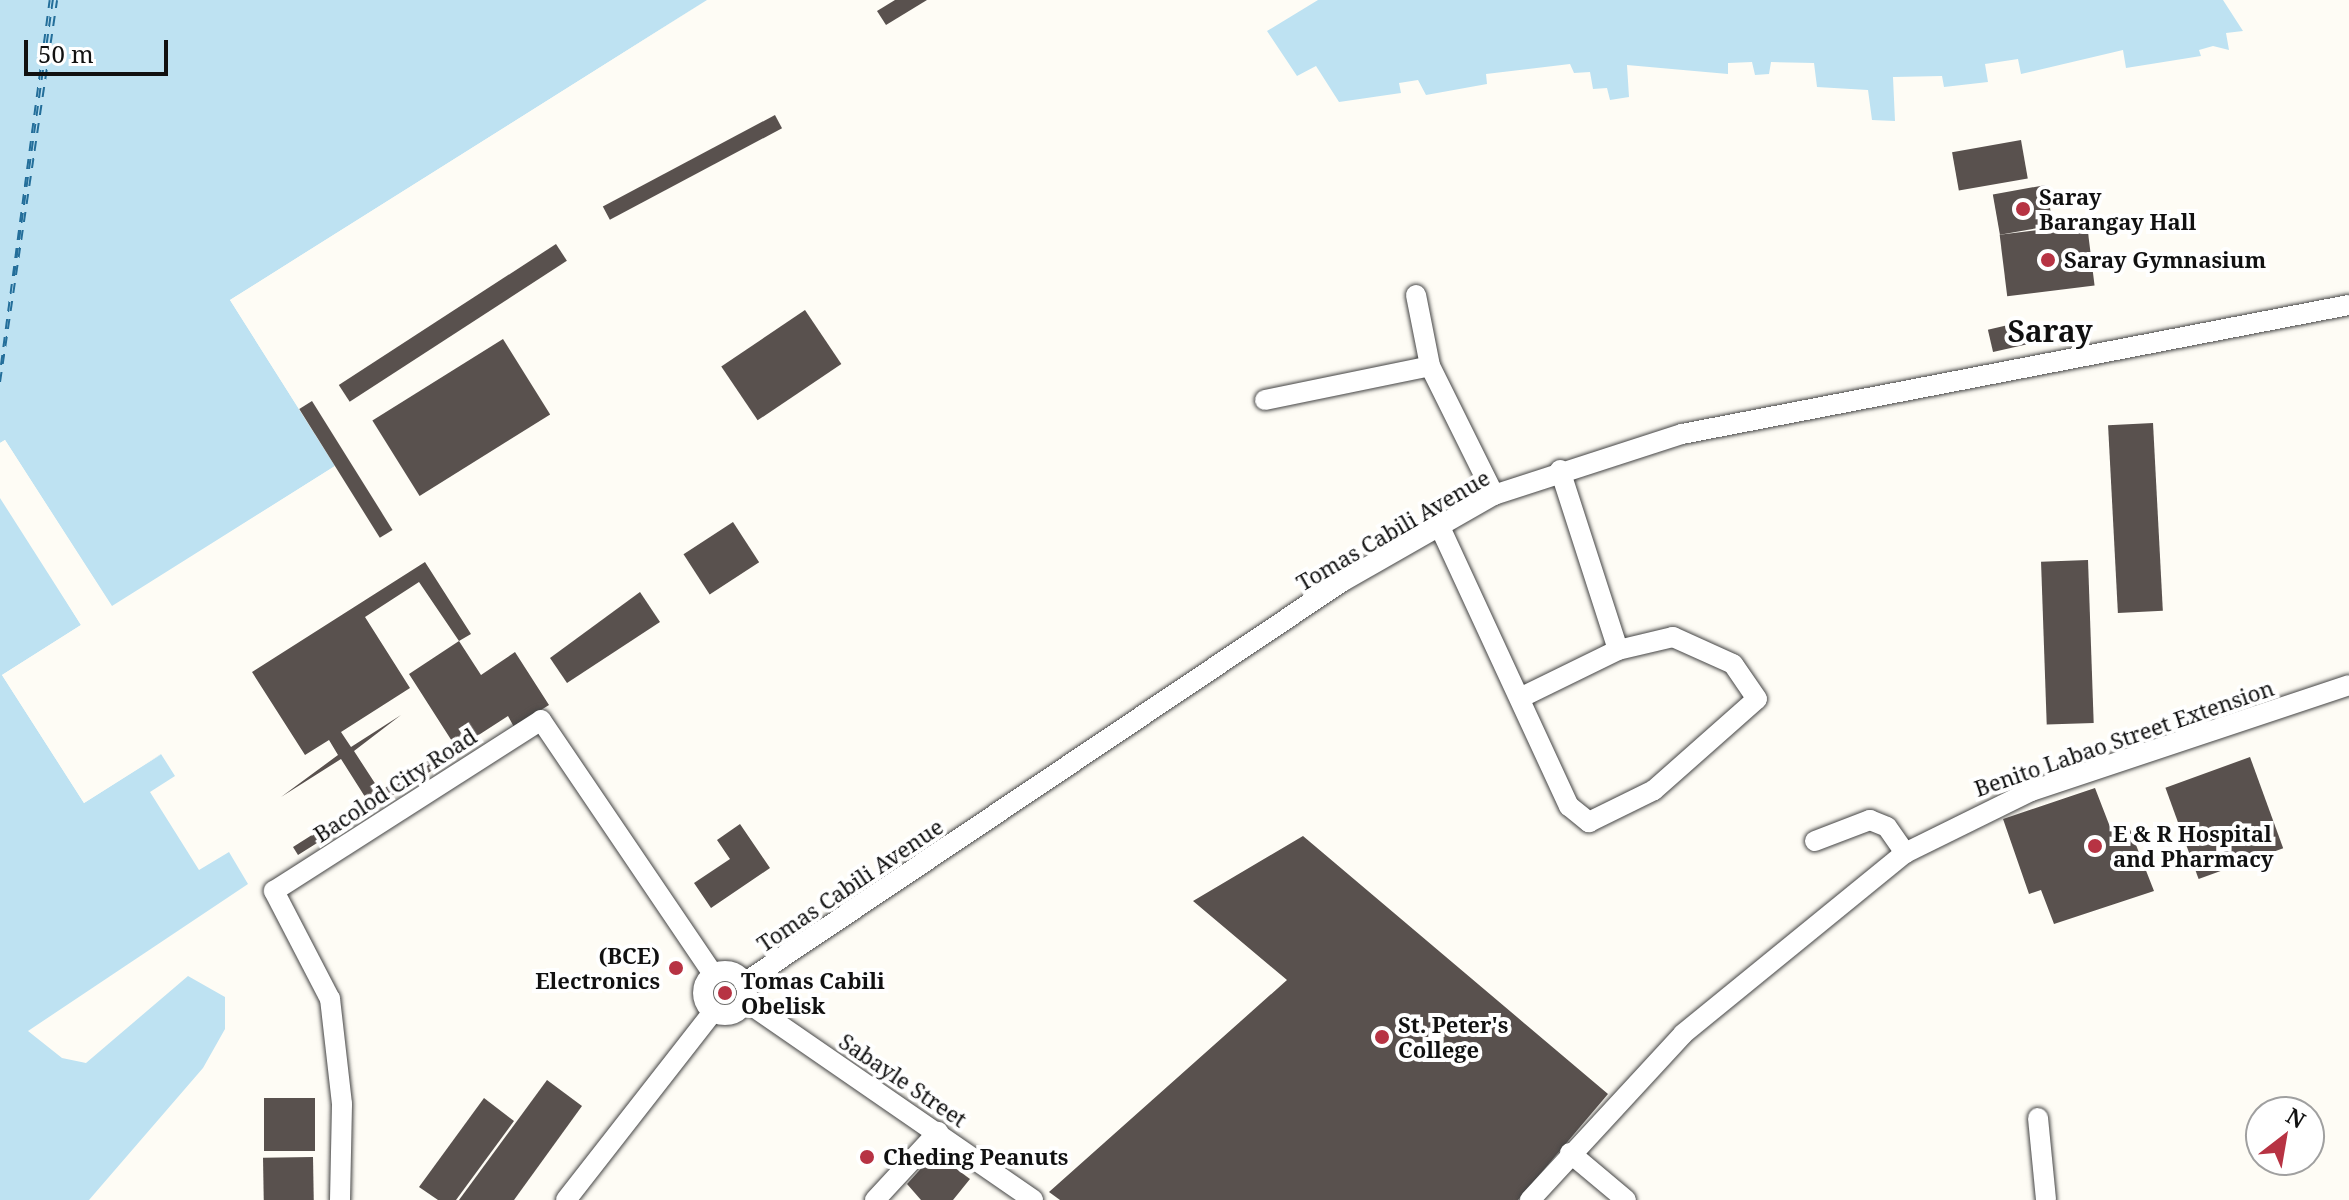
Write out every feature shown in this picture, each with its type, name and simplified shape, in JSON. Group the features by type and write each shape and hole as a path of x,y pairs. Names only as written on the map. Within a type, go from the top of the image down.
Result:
{"street":[{"path":"1416,295 1430,366 1494,495"},
{"name":"Tomas Cabili Avenue","path":"744,992 1343,581 1494,495 1560,470 1682,434 2349,305"},
{"path":"1265,400 1430,366"},
{"path":"1560,470 1618,650"},
{"path":"1439,525 1522,697 1569,806 1589,822 1654,790 1757,699 1733,664 1698,643 1673,637 1618,650 1522,697"},
{"name":"Benito Labao Street Extension","path":"1530,1200 1570,1153 1683,1034 1905,853 2031,791 2349,685"},
{"name":"Bacolod City Road","path":"340,1200 342,1104 330,999 274,891 541,720 713,974"},
{"path":"1815,841 1870,820 1887,827 1905,853"},
{"path":"730,972 744,992 732,1014 713,1012 703,995 713,974 730,972"},
{"name":"Sabayle Street","path":"744,992 1033,1200"},
{"path":"566,1200 713,1012"},
{"path":"2038,1118 2046,1200"},
{"path":"875,1200 938,1132"},
{"path":"1570,1153 1626,1200"}],"water":[{"path":"0,0 707,0 230,300 335,466 112,607 5,440 0,443"},
{"path":"1318,0 2223,0 2243,31 2226,33 2229,50 2213,46 2199,50 2201,56 2126,68 2123,50 2021,74 2018,59 1985,64 1988,82 1944,87 1942,76 1893,77 1895,121 1872,120 1868,90 1817,87 1814,63 1771,62 1769,74 1755,75 1752,62 1728,63 1728,74 1627,65 1629,97 1610,100 1607,88 1593,89 1590,72 1574,73 1570,64 1486,74 1487,84 1426,95 1418,80 1399,83 1401,93 1339,102 1316,66 1297,76 1267,31"},
{"path":"0,498 81,625 2,675 84,803 161,754 175,776 150,792 199,870 229,852 248,884 28,1031 62,1058 86,1063 188,976 225,997 225,1029 203,1068 89,1200 0,1200"}],"pier":[{"path":"707,0 235,301 338,469 109,610 0,443 5,440 112,606 335,466 230,300"},
{"path":"0,494 85,624 8,676 85,798 165,752 84,803 2,675 81,625"}],"building":[{"path":"895,0 927,0 886,25 877,11"},
{"path":"775,115 782,128 610,220 603,207"},
{"path":"2021,140 2028,178 1959,191 1952,152"},
{"name":"Saray Barangay Hall","path":"2046,185 2053,225 2000,235 1993,194"},
{"name":"Saray Gymnasium","path":"2087,224 2095,286 2007,296 2000,235"},
{"path":"556,244 567,261 350,402 339,385"},
{"path":"805,310 841,364 758,420 721,366"},
{"path":"2021,322 2026,344 1993,352 1988,330"},
{"path":"503,339 550,414 420,496 372,421"},
{"path":"312,401 393,530 380,538 299,409"},
{"path":"2153,423 2163,611 2118,613 2108,425"},
{"path":"733,522 759,562 710,594 684,554"},
{"path":"2088,560 2094,723 2047,725 2041,562"},
{"path":"425,562 471,634 459,641 419,582 365,617 410,688 341,732 351,747 401,715 354,751 380,791 438,754 444,763 298,855 293,847 367,800 341,759 281,797 338,755 329,740 305,755 252,672"},
{"path":"640,592 660,622 567,683 550,658"},
{"path":"459,641 481,675 515,652 549,705 514,727 508,716 457,749 409,674"},
{"path":"2250,757 2283,848 2199,879 2165,788"},
{"name":"E & R Hospital and Pharmacy","path":"2095,788 2112,832 2129,827 2154,891 2054,924 2041,890 2029,894 2003,819"},
{"path":"740,824 770,868 711,908 694,883 730,859 717,840"},
{"name":"St. Peter's College","path":"1303,836 1608,1094 1518,1200 1060,1200 1049,1192 1287,980 1193,901"},
{"path":"547,1080 582,1106 514,1200 459,1200"},
{"path":"264,1098 315,1098 315,1151 264,1151"},
{"path":"484,1098 514,1121 456,1200 438,1200 419,1187"},
{"path":"935,1153 970,1179 953,1200 921,1200 907,1184"},
{"path":"313,1157 314,1200 264,1200 263,1158"}],"ferry route":[{"path":"1,365 50,0"},
{"path":"14,276 53,0"},
{"path":"0,382 57,0"}],"place":[{"name":"Saray Barangay Hall","path":"2023,209"},
{"name":"Saray Gymnasium","path":"2048,260"},
{"name":"E & R Hospital and Pharmacy","path":"2095,846"},
{"name":"(BCE) Electronics","path":"676,968"},
{"name":"Tomas Cabili Obelisk","path":"725,993"},
{"name":"St. Peter's College","path":"1382,1037"},
{"name":"Cheding Peanuts","path":"867,1157"}],"district":[{"name":"Saray","path":"2050,331"}]}
